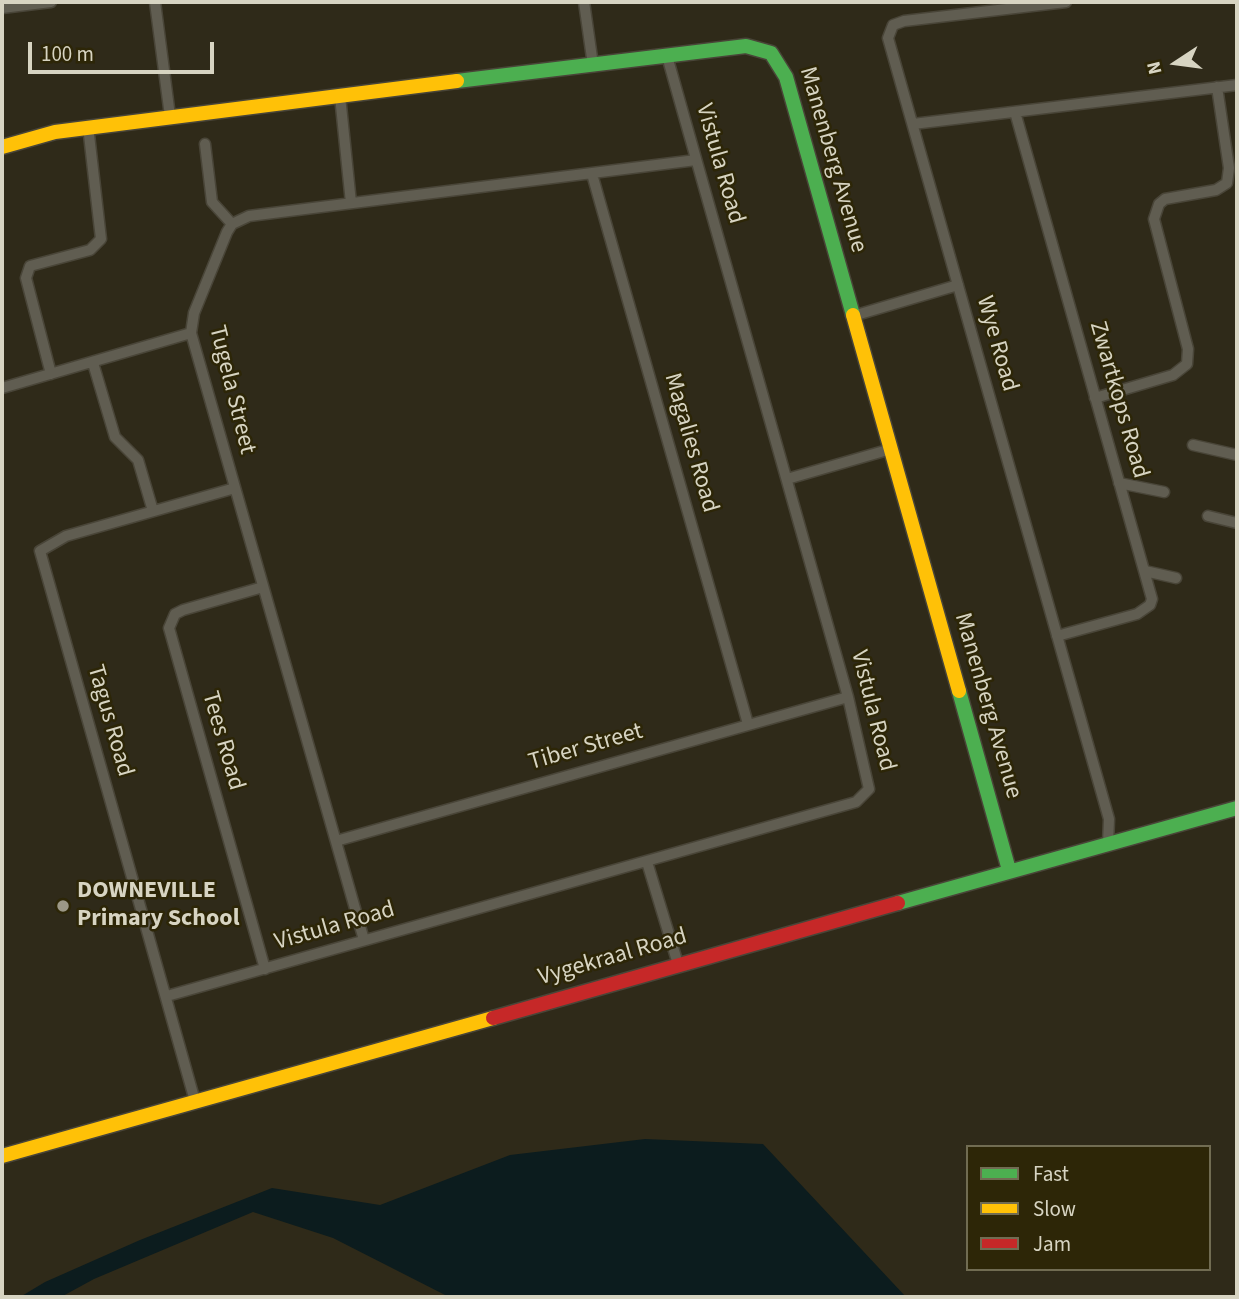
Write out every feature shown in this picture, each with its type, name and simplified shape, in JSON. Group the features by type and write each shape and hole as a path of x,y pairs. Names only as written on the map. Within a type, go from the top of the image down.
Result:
{"street":[{"path":"2,8 51,2"},
{"path":"155,2 170,116"},
{"path":"584,2 593,65"},
{"name":"Wye Road","path":"1066,2 1015,5 904,21 889,29 889,43 1109,819 1108,844"},
{"name":"Manenberg Avenue","path":"2,147 88,126 755,46 777,59 786,77 1009,870"},
{"name":"Vistula Road","path":"167,996 647,862 856,802 865,796 870,783 848,697 667,56"},
{"path":"913,124 1237,85"},
{"path":"1095,398 1173,375 1187,364 1188,349 1155,227 1155,210 1159,204 1174,196 1232,185 1217,87"},
{"path":"340,96 351,203"},
{"name":"Zwartkops Road","path":"1015,112 1152,599 1144,610 1057,636"},
{"path":"51,374 26,278 30,266 90,250 101,239 88,126"},
{"path":"205,144 212,202 232,224 249,216 696,160"},
{"name":"Magalies Road","path":"592,174 748,724"},
{"name":"Tugela Street","path":"232,224 194,313 191,333 363,940"},
{"path":"853,316 958,285"},
{"path":"2,388 191,333"},
{"path":"93,363 115,437 138,460 153,511"},
{"path":"1193,445 1237,455"},
{"path":"788,479 891,449"},
{"path":"1119,483 1164,492"},
{"name":"Tagus Road","path":"195,1101 40,551 66,536 235,488"},
{"path":"1208,516 1237,523"},
{"path":"1145,571 1176,578"},
{"name":"Tees Road","path":"263,587 183,610 175,614 169,628 265,969"},
{"name":"Tiber Street","path":"337,841 848,697"},
{"name":"Vygekraal Road","path":"2,1156 1009,870 1237,808"},
{"path":"647,862 678,964"}],"shaded area":[{"path":"645,1139 763,1144 906,1297 449,1297 333,1238 253,1212 94,1279 61,1297 20,1297 45,1282 140,1240 272,1188 380,1205 510,1155"}],"traffic: fast":[{"path":"457,81 746,46 771,53 786,77 853,315"},
{"path":"959,691 1009,870"},
{"path":"898,903 1237,808"}],"traffic: slow":[{"path":"2,147 55,132 457,81"},
{"path":"853,315 959,691"},
{"path":"2,1156 493,1018"}],"traffic: jam":[{"path":"493,1018 898,903"}],"place":[{"name":"DOWNEVILLE Primary School","path":"63,906"}]}
